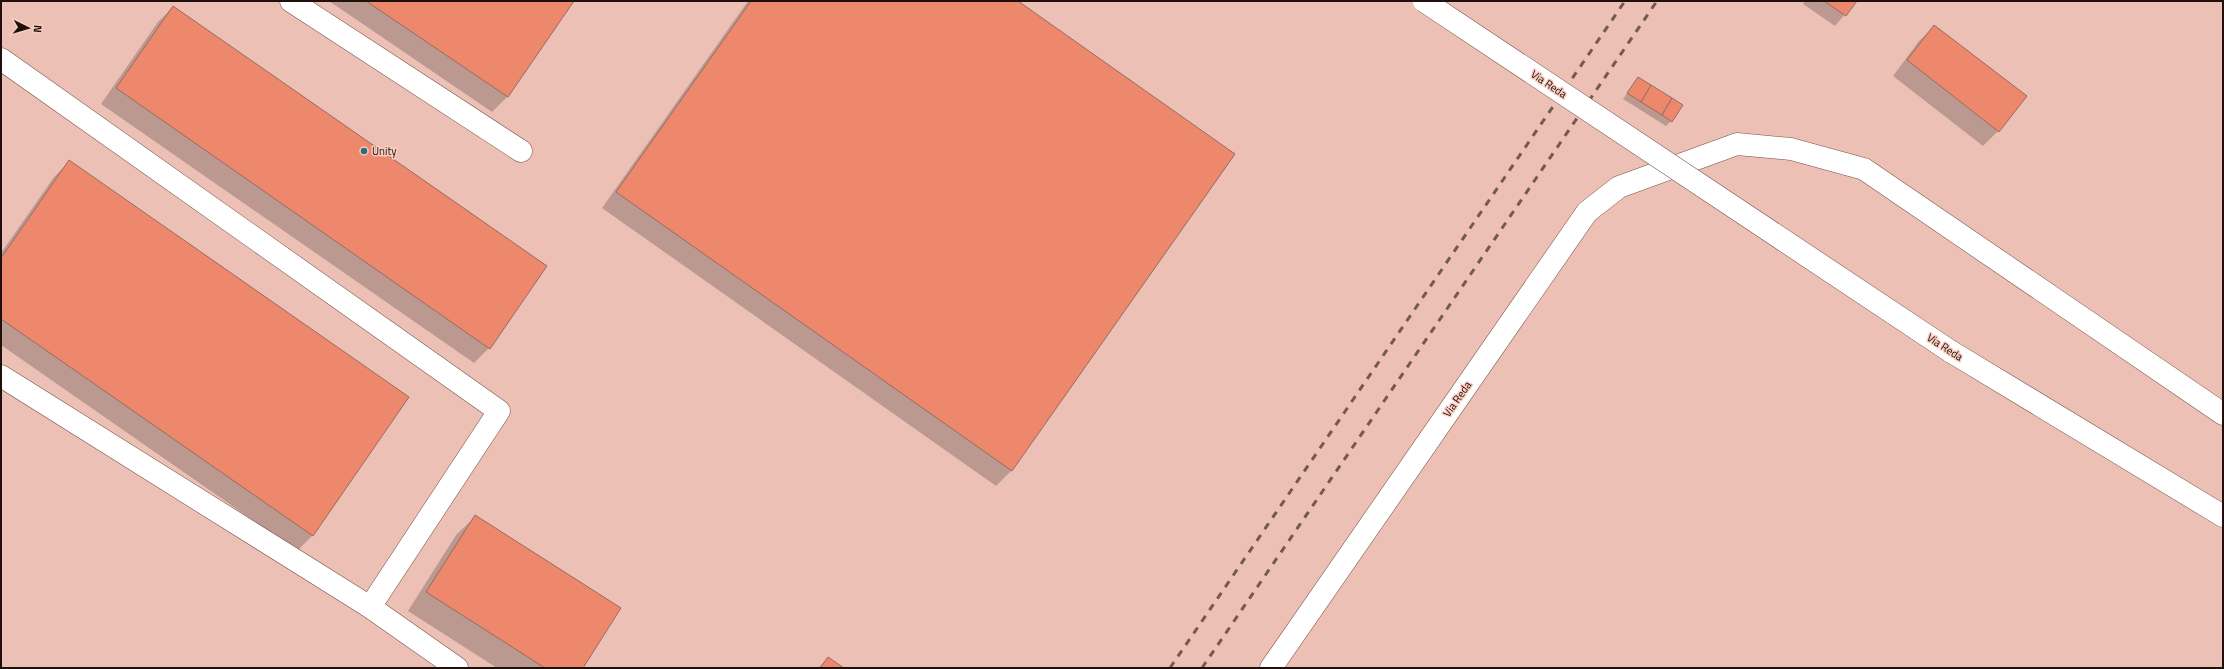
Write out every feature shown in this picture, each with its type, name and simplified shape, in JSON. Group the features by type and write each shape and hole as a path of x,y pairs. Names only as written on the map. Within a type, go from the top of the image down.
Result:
{"street":[{"path":"291,1 521,151"},
{"name":"Via Reda","path":"1424,1 1950,351 2223,516"},
{"path":"1,59 499,411 370,607"},
{"name":"Via Reda","path":"1272,668 1586,212 1619,187 1737,144 1791,149 1864,169 2223,414"},
{"path":"1,376 370,607 457,668"}],"building":[{"path":"366,1 574,1 508,97"},
{"path":"751,1 1018,1 1235,154 1012,471 616,192"},
{"path":"1824,1 1857,1 1846,16"},
{"path":"173,6 547,266 490,349 116,88"},
{"path":"1934,25 2027,96 1999,132 1907,60"},
{"path":"1638,77 1651,85 1641,102 1627,93"},
{"path":"1651,85 1672,98 1662,115 1641,102"},
{"path":"1672,98 1683,105 1672,122 1662,115"},
{"path":"69,160 409,397 313,536 1,319 1,258"},
{"path":"475,515 621,608 583,668 545,668 426,592"},
{"path":"828,657 844,668 820,668"}],"railway":[{"path":"1170,668 1625,1"},
{"path":"1202,668 1657,1"}],"place":[{"name":"Unity","path":"364,151"}]}
